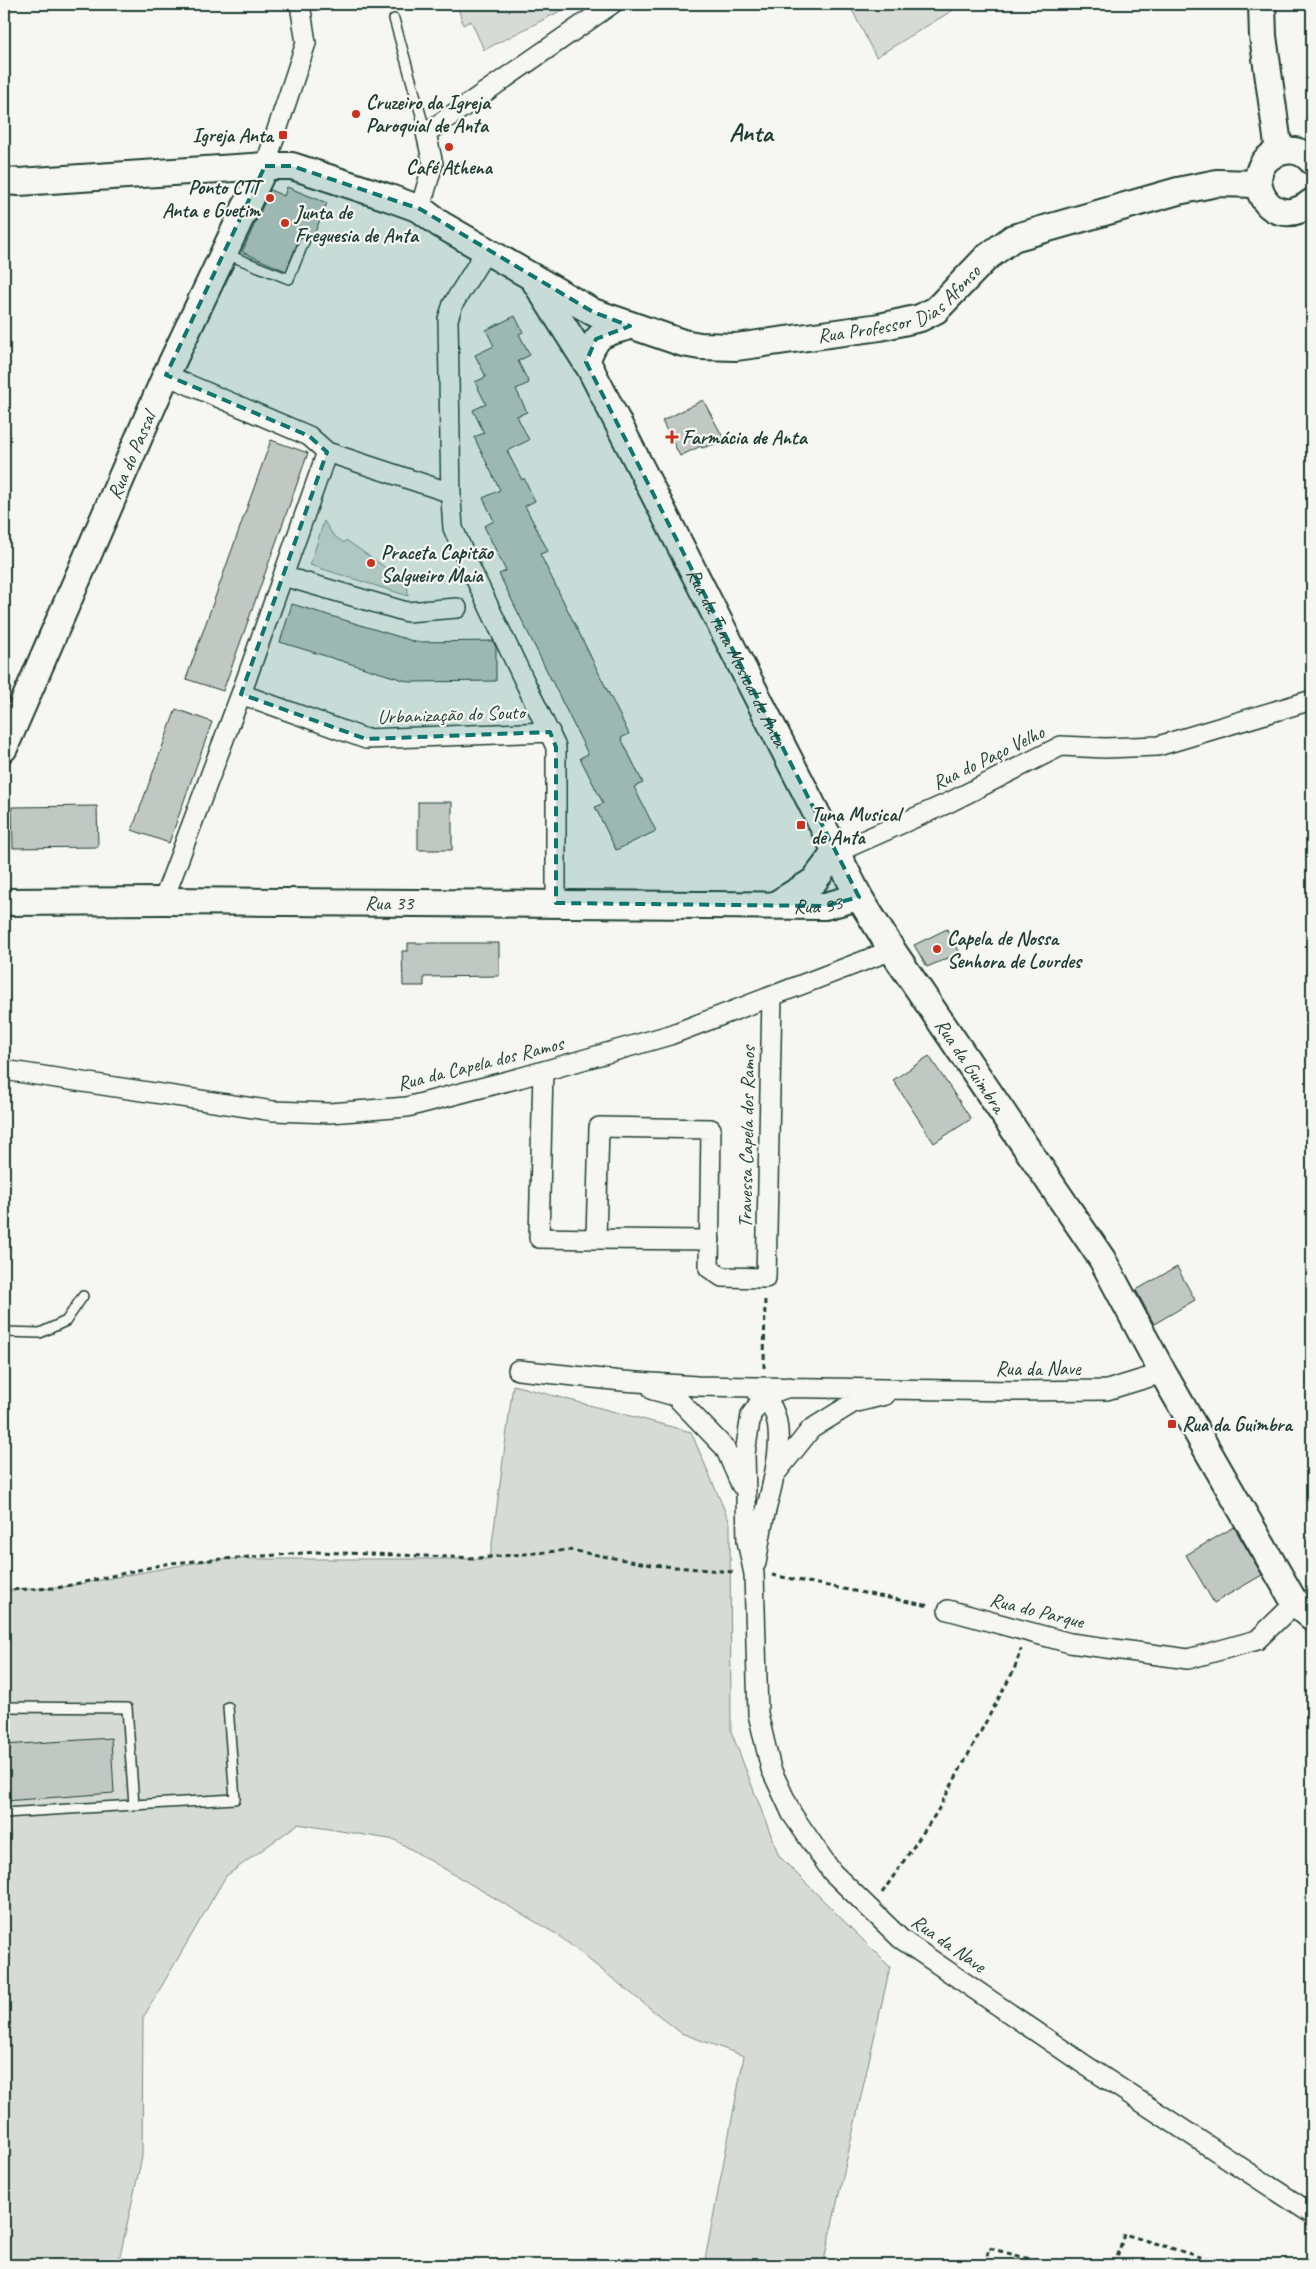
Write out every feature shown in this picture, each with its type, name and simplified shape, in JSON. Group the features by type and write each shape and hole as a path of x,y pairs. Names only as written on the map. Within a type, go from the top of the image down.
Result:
{"street":[{"path":"265,166 306,43 300,4"},
{"path":"420,209 433,164 426,133 612,4"},
{"path":"1262,4 1263,36 1279,152"},
{"path":"1312,161 1299,152 1289,150 1279,152 1263,164 1258,184 1263,199 1275,209 1295,212 1305,209 1312,202"},
{"name":"Rua Professor Dias Afonso","path":"4,181 19,182 265,166 292,166 420,209 486,251 593,312 683,343 718,348 756,346 899,324 936,310 986,258 1013,238 1178,191 1217,183 1258,184"},
{"name":"Rua do Passal","path":"4,748 166,375 265,166"},
{"name":"Urbanização do Souto","path":"486,251 453,304 448,319 453,528 556,747 556,903"},
{"name":"Rua da Tuna Musical de Anta","path":"533,278 586,362 836,853 859,897 892,950"},
{"path":"569,336 577,319 593,312"},
{"path":"586,362 596,339 608,332 630,326"},
{"path":"166,375 309,436 327,452 451,492"},
{"path":"163,901 241,694 327,452"},
{"path":"283,576 407,612 457,608"},
{"name":"Urbanização do Souto","path":"241,694 366,739 550,732"},
{"name":"Rua do Paço Velho","path":"836,853 948,802 1061,746 1105,748 1158,746 1312,700"},
{"name":"Rua 33","path":"775,905 814,881 836,853"},
{"name":"Rua 33","path":"4,902 163,901 825,906 859,897"},
{"name":"Rua da Capela dos Ramos","path":"4,1070 272,1111 330,1113 407,1107 670,1035 892,950"},
{"name":"Rua da Guimbra","path":"892,950 1102,1259 1163,1374 1304,1610"},
{"name":"Travessa Capela dos Ramos","path":"766,1278 772,997"},
{"path":"543,1071 539,1238 710,1240"},
{"path":"596,1239 599,1127 711,1129 709,1268 722,1277 766,1278"},
{"name":"Rua da Nave","path":"518,1370 622,1382 744,1386 764,1391 789,1387 1016,1391 1107,1390 1163,1374"},
{"name":"Rua da Nave","path":"622,1382 675,1396 725,1448 740,1480 746,1506"},
{"name":"Rua da Nave","path":"776,1473 810,1429 853,1403 910,1389"},
{"name":"Rua da Nave","path":"754,1574 764,1516 776,1473 778,1426 764,1391"},
{"name":"Rua da Nave","path":"764,1391 751,1416 744,1453 747,1541 754,1574 758,1714 771,1769 792,1814 827,1865 901,1939 1085,2065 1312,2214"},
{"name":"Rua do Parque","path":"948,1610 1070,1643 1188,1659 1257,1640 1304,1610"}],"lane":[{"path":"394,19 426,133"},
{"path":"224,253 289,279 304,242"},
{"path":"4,1332 40,1332 66,1321 83,1296"},
{"path":"4,1707 127,1708 134,1805"},
{"path":"4,1813 236,1799 228,1707"}],"path":[{"path":"764,1391 766,1278"},
{"path":"4,1590 57,1588 170,1563 317,1552 478,1558 570,1550 652,1565 769,1574 948,1610"},
{"path":"870,1910 937,1812 1014,1670 1027,1632"},
{"path":"1115,2265 1124,2234 1207,2259 1205,2265"},
{"path":"985,2265 989,2248 1052,2265"}],"highlighted area":[{"path":"265,166 292,166 420,209 593,312 630,326 596,339 586,362 859,897 825,906 556,903 556,747 550,732 366,739 241,694 327,452 309,436 166,375"}],"shaded area":[{"path":"457,4 574,4 484,50 471,21 463,25"},
{"path":"849,4 963,4 876,57"},
{"path":"324,521 333,535 344,543 346,540 386,568 407,577 408,596 310,565"},
{"path":"513,1385 691,1432 730,1523 731,1731 779,1856 890,1967 823,2265 704,2265 744,2056 681,2033 558,1935 395,1840 298,1824 226,1876 143,2018 142,2157 118,2265 4,2265 4,1590 57,1588 215,1559 490,1559"}],"building":[{"path":"287,187 327,203 311,242 306,236 300,237 286,271 242,252 270,190 284,196"},
{"path":"515,316 523,332 519,334 530,355 518,361 529,383 516,389 527,412 517,416 529,440 507,451 522,480 524,478 535,501 525,506 548,551 540,554 629,734 621,738 643,783 634,787 656,831 616,850 595,807 603,803 580,758 588,754 499,574 506,571 484,526 494,521 483,498 500,490 474,437 484,433 473,410 486,404 475,382 486,377 475,355 494,346 486,330"},
{"path":"703,400 725,441 702,448 701,446 680,456 662,421"},
{"path":"271,440 308,453 223,691 186,679"},
{"path":"292,604 416,642 493,641 496,648 496,681 410,682 280,642"},
{"path":"176,709 212,722 169,843 132,830"},
{"path":"418,802 452,802 452,850 418,850"},
{"path":"97,806 98,847 13,848 12,807"},
{"name":"Capela de Nossa Senhora de Lourdes","path":"947,929 960,953 927,967 914,945"},
{"path":"408,943 499,943 499,976 424,977 424,986 403,986 402,951 408,951"},
{"path":"929,1056 971,1119 934,1143 893,1080"},
{"path":"1177,1267 1195,1300 1154,1324 1136,1290"},
{"path":"1234,1527 1262,1575 1214,1603 1186,1555"},
{"path":"111,1738 114,1793 4,1801 4,1745"}],"place":[{"name":"Cruzeiro da Igreja Paroquial de Anta","path":"356,114"},
{"name":"Igreja Anta","path":"283,135"},
{"name":"Café Athena","path":"449,147"},
{"name":"Ponto CTT Anta e Guetim","path":"270,198"},
{"name":"Junta de Freguesia de Anta","path":"285,223"},
{"name":"Farmácia de Anta","path":"672,437"},
{"name":"Praceta Capitão Salgueiro Maia","path":"371,563"},
{"name":"Tuna Musical de Anta","path":"801,825"},
{"name":"Capela de Nossa Senhora de Lourdes","path":"937,949"},
{"name":"Rua da Guimbra","path":"1172,1424"}],"district":[{"name":"Anta","path":"751,132"}]}
